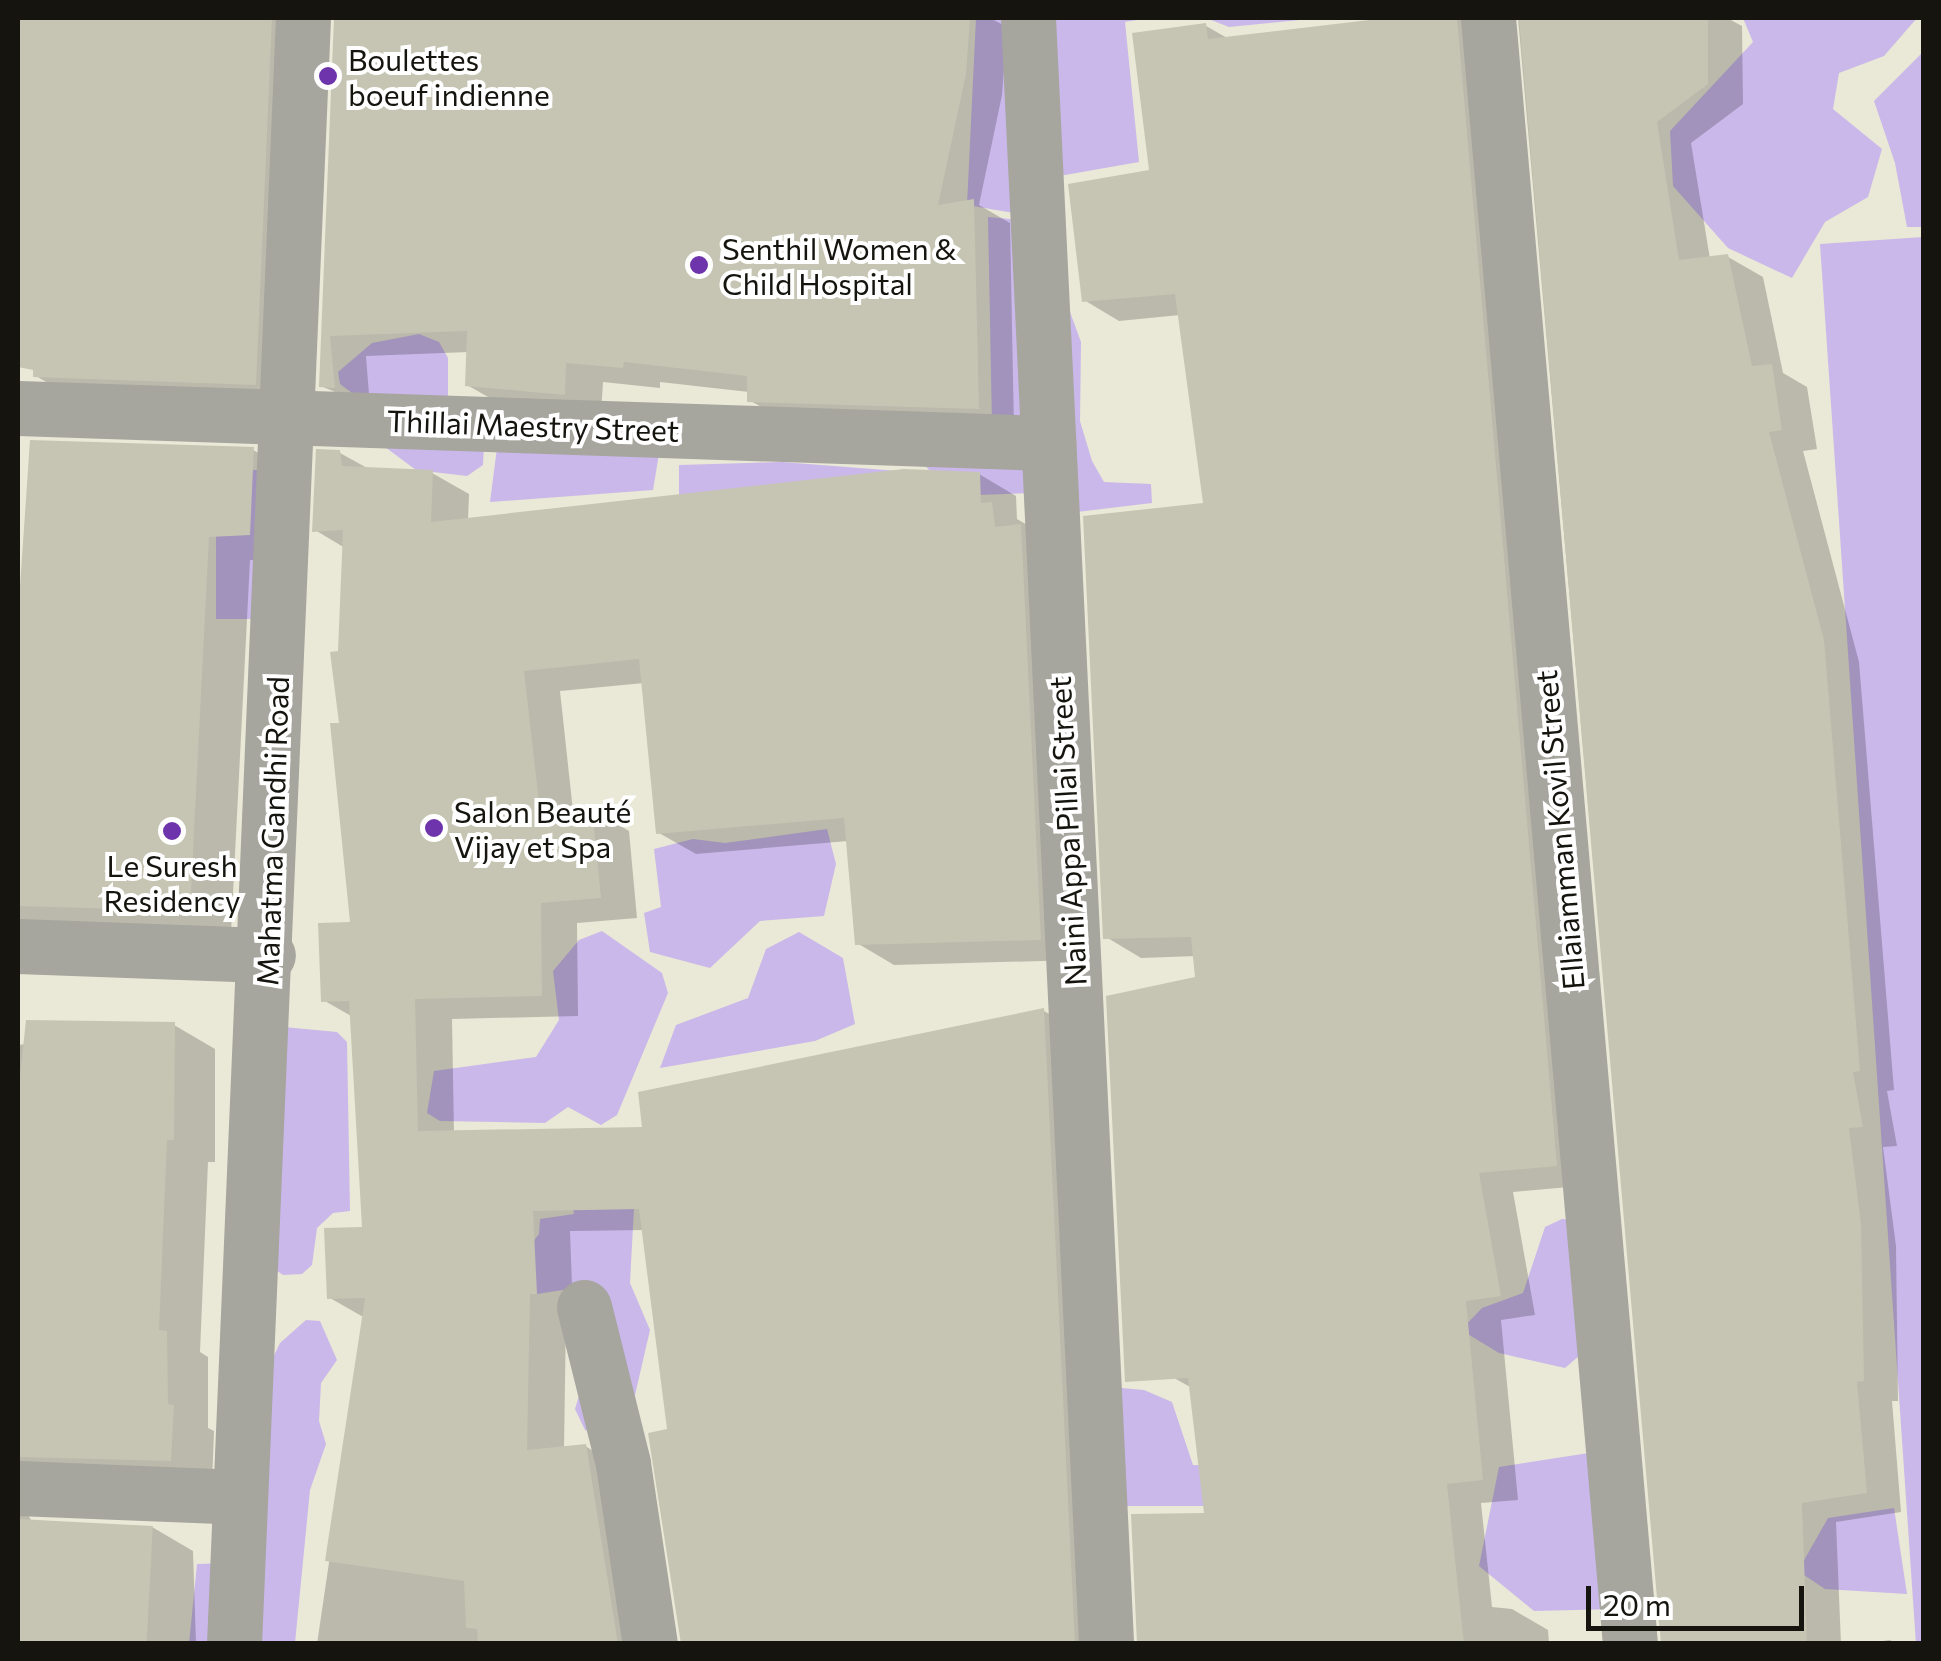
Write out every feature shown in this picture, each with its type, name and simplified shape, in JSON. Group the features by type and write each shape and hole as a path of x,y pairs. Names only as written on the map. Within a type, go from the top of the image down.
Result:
{"street":[{"name":"Mahatma Gandhi Road","path":"234,1644 268,955 302,18"},
{"name":"Naini Appa Pillai Street","path":"1028,18 1106,1644"},
{"name":"Ellaiamman Kovil Street","path":"1488,18 1630,1644"},
{"name":"Thillai Maestry Street","path":"18,408 1048,443"},
{"path":"18,946 268,955"},
{"path":"584,1307 624,1464 650,1644"},
{"path":"18,1488 239,1497"}],"shaded area":[{"path":"976,18 1020,18 1031,216 967,205"},
{"path":"1034,18 1149,18 1125,22 1139,162 1042,179"},
{"path":"1206,18 1319,18 1229,27"},
{"path":"1743,18 1917,18 1884,56 1839,73 1833,109 1882,149 1868,197 1825,222 1792,278 1728,248 1673,186 1670,131 1753,42"},
{"path":"1923,52 1923,227 1907,227 1895,163 1874,101"},
{"path":"988,217 1030,221 1041,431 992,425"},
{"path":"1923,237 1924,1643 1916,1644 1820,244"},
{"path":"1070,312 1081,342 1080,421 1092,461 1104,482 1151,484 1152,503 1060,514 1052,316"},
{"path":"419,334 439,342 448,358 448,396 484,445 483,465 467,476 416,470 381,444 356,396 340,384 338,372 372,343"},
{"path":"661,442 653,490 490,502 497,448"},
{"path":"913,451 1039,453 1032,493 951,496"},
{"path":"782,462 898,471 679,519 679,465"},
{"path":"216,470 272,470 272,619 216,619"},
{"path":"827,829 836,864 824,916 760,921 710,968 650,952 644,913 661,907 654,849 693,839 725,843"},
{"path":"602,931 662,973 668,993 617,1115 601,1125 568,1107 545,1123 440,1121 427,1113 434,1071 536,1057 559,1020 553,971 579,940"},
{"path":"799,932 843,958 855,1024 815,1041 660,1068 676,1025 748,998 766,949"},
{"path":"284,1027 337,1032 347,1042 350,1211 333,1213 317,1228 312,1265 302,1274 283,1275 262,1260"},
{"path":"564,1161 634,1208 630,1283 650,1330 632,1408 595,1433 585,1430 575,1409 590,1360 569,1289 537,1294 518,1282 519,1260 539,1234 540,1219 574,1214"},
{"path":"1562,1219 1577,1220 1594,1343 1565,1368 1499,1353 1461,1330 1482,1308 1523,1293 1545,1227"},
{"path":"306,1320 320,1321 337,1360 321,1383 319,1421 326,1444 310,1490 295,1643 251,1643 261,1383 280,1343"},
{"path":"1099,1386 1144,1390 1172,1402 1193,1465 1237,1466 1230,1506 1122,1506"},
{"path":"1602,1451 1616,1609 1534,1611 1479,1566 1499,1467"},
{"path":"1894,1508 1907,1594 1825,1589 1798,1571 1828,1518"},
{"path":"229,1563 227,1643 189,1644 197,1564"}],"building":[{"path":"18,18 272,18 256,385 33,377 33,370 18,367"},
{"path":"334,18 970,18 966,74 938,205 974,199 979,409 747,402 747,376 624,362 623,368 566,363 565,395 465,386 467,331 330,336 335,388 319,387"},
{"path":"1386,18 1457,18 1557,1166 1479,1173 1501,1296 1466,1301 1483,1480 1447,1484 1464,1644 1137,1644 1131,1514 1204,1513 1188,1378 1125,1382 1106,996 1195,977 1191,937 1103,939 1083,516 1203,503 1175,294 1082,302 1068,184 1149,170 1132,33 1206,23 1208,39"},
{"path":"1519,18 1708,18 1708,84 1657,122 1679,260 1728,254 1752,366 1772,364 1782,430 1769,432 1824,640 1860,1071 1853,1072 1863,1127 1849,1128 1861,1224 1864,1381 1857,1382 1867,1493 1802,1503 1807,1644 1661,1644"},
{"path":"30,440 254,447 250,535 209,537 190,911 18,906 18,616"},
{"path":"316,449 340,450 342,466 433,470 431,522 904,469 980,472 981,503 992,502 995,527 1021,524 1041,940 855,945 844,818 656,834 639,659 524,671 540,811 592,807 601,898 541,903 542,996 415,999 418,1131 642,1127 638,1092 1044,1008 1075,1644 681,1644 648,1433 667,1429 639,1209 533,1211 537,1294 530,1294 527,1450 586,1444 618,1644 478,1644 477,1629 466,1628 464,1581 325,1561 365,1298 327,1299 324,1228 362,1227 349,1001 321,1002 318,923 350,922 330,723 339,723 330,652 338,651 343,530 312,532"},
{"path":"26,1020 175,1022 174,1140 167,1140 159,1330 167,1331 168,1404 174,1405 171,1461 18,1457 18,1095"},
{"path":"18,1519 153,1526 147,1644 18,1644"}],"place":[{"name":"Boulettes boeuf indienne","path":"328,76"},
{"name":"Senthil Women & Child Hospital","path":"699,265"},
{"name":"Salon Beauté Vijay et Spa","path":"434,828"},
{"name":"Le Suresh Residency","path":"172,831"}]}
